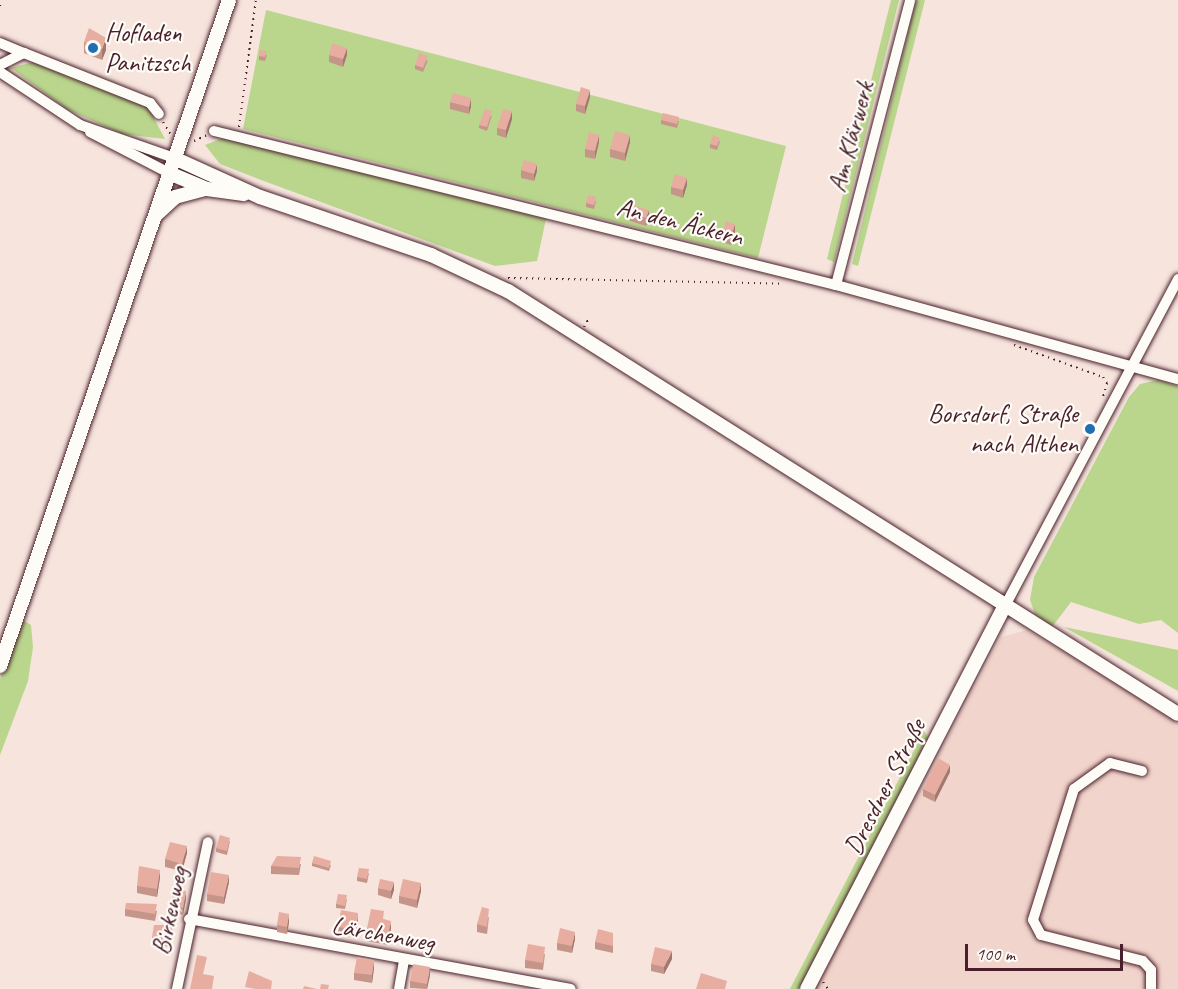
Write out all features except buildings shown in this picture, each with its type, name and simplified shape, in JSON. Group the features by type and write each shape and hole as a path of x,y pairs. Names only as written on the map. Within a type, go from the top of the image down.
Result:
{"main road":[{"path":"0,666 229,0"},
{"path":"174,158 260,197 431,255 508,291 1178,714"},
{"path":"169,173 207,189 260,197"},
{"path":"156,215 175,197 207,189"},
{"name":"Dresdner Straße","path":"807,989 1005,606"}],"street":[{"name":"Am Klärwerk","path":"836,285 910,0"},
{"path":"0,43 150,103 159,114"},
{"path":"0,65 24,53"},
{"path":"0,72 80,125 169,173"},
{"path":"80,125 174,158"},
{"name":"An den Äckern","path":"214,130 238,133 836,285 1178,379"},
{"path":"1005,606 1178,279"},
{"path":"1142,771 1110,763 1074,789 1033,920 1041,935 1143,962 1151,970 1151,989"},
{"name":"Birkenweg","path":"177,989 189,919 208,842"},
{"name":"Lärchenweg","path":"189,919 571,989"},
{"path":"399,989 404,960"}],"path":[{"path":"0,6 1,0"},
{"path":"238,133 256,0"},
{"path":"159,114 168,134 181,138 196,142 214,130"},
{"path":"505,278 789,284"},
{"path":"1014,333 1016,347 1103,377 1107,383 1100,404"}],"shaded area":[{"path":"1027,630 1178,721 1178,989 815,989 1001,637"}],"green space":[{"path":"891,0 899,0 834,262 827,259"},
{"path":"916,0 925,0 858,266 852,264"},
{"path":"266,10 786,146 758,258 243,129"},
{"path":"33,62 148,107 165,139 122,134 67,109 11,68"},
{"path":"223,138 546,219 537,261 495,266 220,164 205,145"},
{"path":"1158,380 1178,386 1178,633 1161,620 1139,624 1071,602 1052,627 1035,614 1030,600 1034,577 1129,397 1140,384"},
{"path":"23,620 31,625 33,647 28,681 0,755 0,679"},
{"path":"1064,627 1178,650 1178,691"},
{"path":"924,731 929,739 799,989 790,989"}],"place":[{"name":"Hofladen Panitzsch","path":"93,48"},
{"name":"Borsdorf, Straße nach Althen","path":"1090,429"}]}
